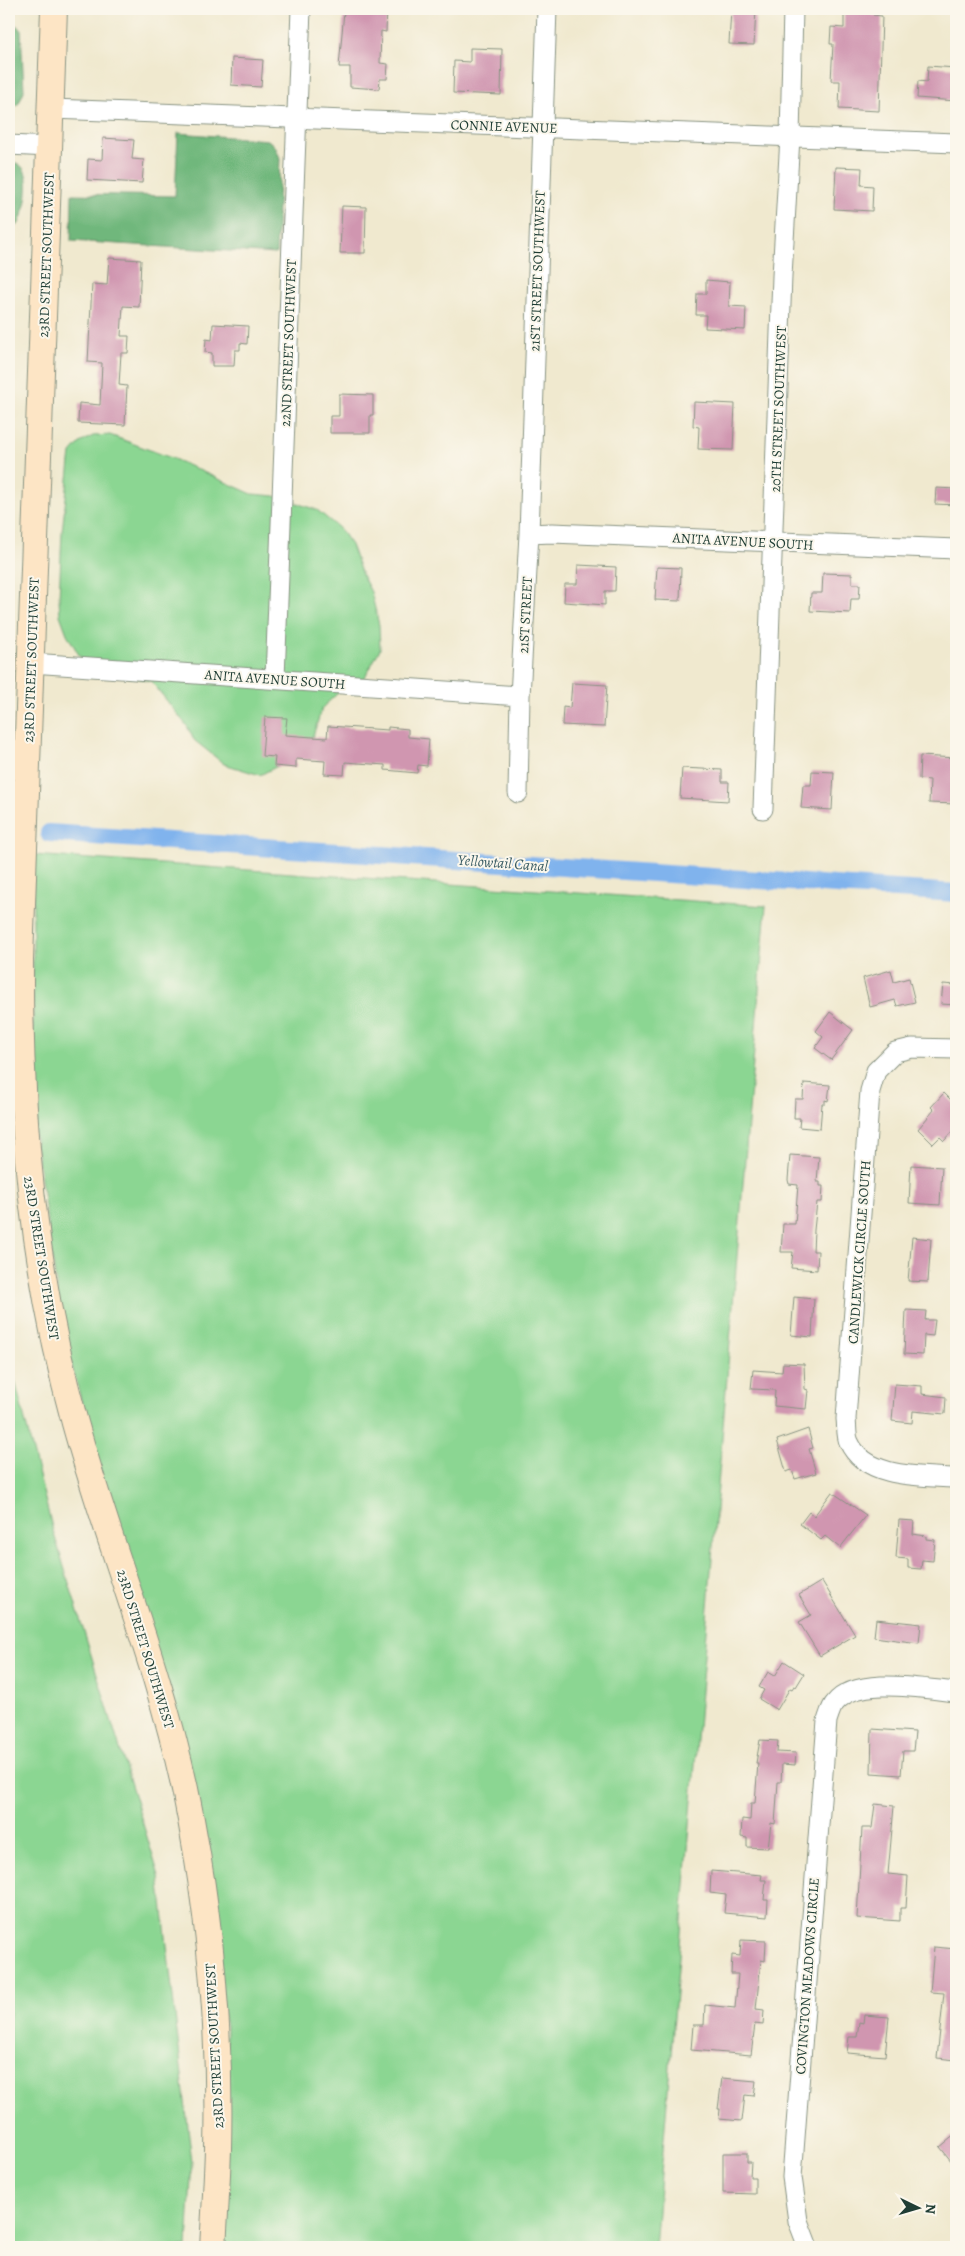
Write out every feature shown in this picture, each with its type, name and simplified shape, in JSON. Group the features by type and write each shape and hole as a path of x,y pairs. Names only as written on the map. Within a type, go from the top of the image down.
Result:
{"street":[{"name":"23RD STREET SOUTHWEST","path":"54,9 52,109 20,960 19,1020 23,1125 31,1202 60,1365 92,1479 142,1629 165,1709 185,1788 197,1858 210,1951 216,2026 218,2149 213,2247"},
{"name":"22ND STREET SOUTHWEST","path":"275,678 301,9"},
{"name":"21ST STREET SOUTHWEST","path":"529,534 547,9"},
{"name":"20TH STREET SOUTHWEST","path":"763,809 782,276 790,137 793,9"},
{"name":"CONNIE AVENUE","path":"52,109 956,143"},
{"path":"9,145 50,147"},
{"name":"ANITA AVENUE SOUTH","path":"529,534 552,533 956,549"},
{"name":"21ST STREET","path":"520,696 529,534"},
{"name":"ANITA AVENUE SOUTH","path":"31,663 520,696"},
{"path":"518,793 520,696"},
{"name":"CANDLEWICK CIRCLE SOUTH","path":"956,1049 912,1048 895,1052 876,1071 870,1091 846,1419 848,1441 859,1458 891,1473 956,1478"},
{"name":"COVINGTON MEADOWS CIRCLE","path":"808,2247 798,2221 792,2178 826,1721 834,1705 849,1691 868,1686 956,1692"}],"green space":[{"path":"9,9 14,9 12,15 13,23 21,29 24,91 19,103 9,112"},
{"path":"178,133 268,140 275,146 280,158 276,254 71,241 72,194 175,196"},
{"path":"9,161 19,164 24,170 27,177 27,194 18,225 9,228"},
{"path":"110,435 174,459 252,494 275,496 317,510 339,528 351,545 362,575 371,592 379,625 380,649 365,677 342,689 322,708 311,742 305,752 260,775 224,764 194,740 187,726 151,681 106,672 83,662 67,634 60,615 59,598 62,532 71,453 80,443 93,436"},
{"path":"33,855 766,906 655,2247 223,2247 226,2026 104,1486 63,1332 33,1124"},
{"path":"9,1357 53,1531 159,1876 192,2162 187,2247 9,2247"}],"building":[{"path":"353,9 387,9 386,32 381,31 380,63 388,64 387,79 380,79 379,89 350,87 350,67 339,67 344,11 353,11"},
{"path":"731,9 756,9 754,45 729,44"},
{"path":"844,9 874,9 873,15 882,16 879,111 839,109 840,81 831,81 833,44 830,44 831,27 844,28"},
{"path":"470,48 502,49 501,95 453,93 454,61 470,62"},
{"path":"232,58 263,60 261,87 231,85"},
{"path":"928,66 956,68 956,101 917,98 918,81 927,82"},
{"path":"103,138 134,140 132,159 144,160 142,183 87,180 88,159 102,160"},
{"path":"836,167 862,168 861,185 873,186 872,211 834,209"},
{"path":"342,206 366,207 365,253 340,253"},
{"path":"109,258 141,260 139,307 123,306 121,336 129,336 128,353 121,353 119,385 127,386 125,425 78,423 79,403 100,405 102,363 88,362 92,284 107,285"},
{"path":"706,280 730,282 729,306 746,307 745,330 705,328 706,315 696,315 697,294 706,294"},
{"path":"213,324 248,326 247,344 240,343 240,350 235,350 234,366 212,366 212,353 205,352 206,339 212,340"},
{"path":"339,394 373,395 373,415 370,415 370,433 330,433 330,416 339,416"},
{"path":"694,402 735,404 733,450 698,449 699,427 693,426"},
{"path":"936,488 956,489 956,505 935,504"},
{"path":"578,565 616,567 615,591 605,591 605,605 564,602 565,584 577,584"},
{"path":"657,567 681,568 680,601 655,600"},
{"path":"823,573 852,574 852,584 860,584 859,599 851,599 850,613 810,611 811,593 822,593"},
{"path":"572,683 607,685 604,727 562,725 563,707 570,708"},
{"path":"265,717 287,718 285,735 327,738 328,726 388,730 388,727 408,729 408,737 429,739 427,766 418,765 417,773 385,770 385,765 345,762 344,775 324,774 325,761 296,759 296,768 274,766 275,757 262,756"},
{"path":"920,756 956,758 956,804 929,803 930,780 919,779"},
{"path":"682,768 722,770 722,782 729,782 728,801 680,798"},
{"path":"812,771 834,772 832,810 801,808 803,785 811,785"},
{"path":"891,970 894,982 909,978 915,1002 897,1006 895,1000 870,1007 863,978"},
{"path":"943,984 956,985 956,1005 941,1004"},
{"path":"830,1012 853,1030 831,1060 815,1048 823,1037 816,1031"},
{"path":"804,1083 830,1085 828,1101 825,1100 825,1104 822,1104 820,1129 799,1127 800,1118 794,1118 795,1099 803,1099"},
{"path":"944,1093 956,1105 956,1128 944,1141 940,1137 933,1144 918,1129 934,1110 931,1107"},
{"path":"790,1155 819,1157 817,1182 820,1182 820,1186 823,1186 822,1202 817,1202 814,1230 813,1251 818,1251 817,1270 791,1268 793,1252 781,1252 783,1224 795,1224 798,1185 789,1184"},
{"path":"911,1165 942,1167 940,1205 909,1203"},
{"path":"912,1237 931,1239 928,1282 908,1281"},
{"path":"794,1297 814,1299 812,1337 791,1335"},
{"path":"906,1310 926,1311 925,1320 935,1320 933,1336 924,1335 923,1355 904,1354"},
{"path":"783,1363 804,1364 805,1389 808,1390 806,1409 774,1406 775,1390 751,1389 753,1370 782,1372"},
{"path":"895,1384 922,1386 922,1394 946,1397 945,1414 913,1411 912,1423 892,1421"},
{"path":"808,1429 813,1448 809,1449 816,1473 795,1479 792,1470 786,1472 777,1440"},
{"path":"832,1492 866,1515 840,1548 825,1536 821,1540 800,1524 809,1512 814,1516"},
{"path":"899,1520 914,1521 913,1534 935,1540 933,1561 922,1560 921,1569 908,1568 908,1559 896,1558"},
{"path":"822,1581 855,1635 820,1656 799,1622 811,1615 799,1595"},
{"path":"876,1619 921,1624 919,1643 874,1637"},
{"path":"784,1661 804,1674 796,1687 790,1688 777,1710 759,1699 764,1690 759,1687 768,1672 775,1676"},
{"path":"872,1729 915,1732 913,1751 903,1751 901,1775 871,1773"},
{"path":"760,1740 778,1741 777,1752 796,1753 795,1765 782,1764 781,1782 778,1782 775,1824 771,1823 768,1848 747,1847 747,1838 741,1837 742,1819 750,1820 751,1803 755,1803 758,1763 756,1763"},
{"path":"875,1804 894,1806 888,1874 908,1876 906,1908 900,1908 900,1921 857,1918 862,1828 872,1828"},
{"path":"711,1871 762,1875 761,1880 766,1880 764,1900 768,1900 767,1917 724,1913 726,1895 710,1893"},
{"path":"741,1940 766,1941 765,1961 761,1960 756,2009 764,2010 763,2025 755,2024 751,2055 691,2050 693,2025 704,2025 705,2005 735,2008 738,1974 731,1974 732,1955 740,1956"},
{"path":"934,1947 956,1949 956,2060 937,2058 944,1993 930,1992"},
{"path":"864,2015 889,2017 885,2056 847,2053 849,2037 857,2037 859,2022 863,2023"},
{"path":"722,2078 756,2081 754,2096 745,2095 742,2121 719,2119 720,2109 718,2109"},
{"path":"956,2134 956,2167 940,2147"},
{"path":"723,2153 747,2153 747,2162 751,2162 750,2177 755,2177 755,2194 723,2193"}],"waterway":[{"name":"Yellowtail Canal","path":"49,833 956,893"}]}
